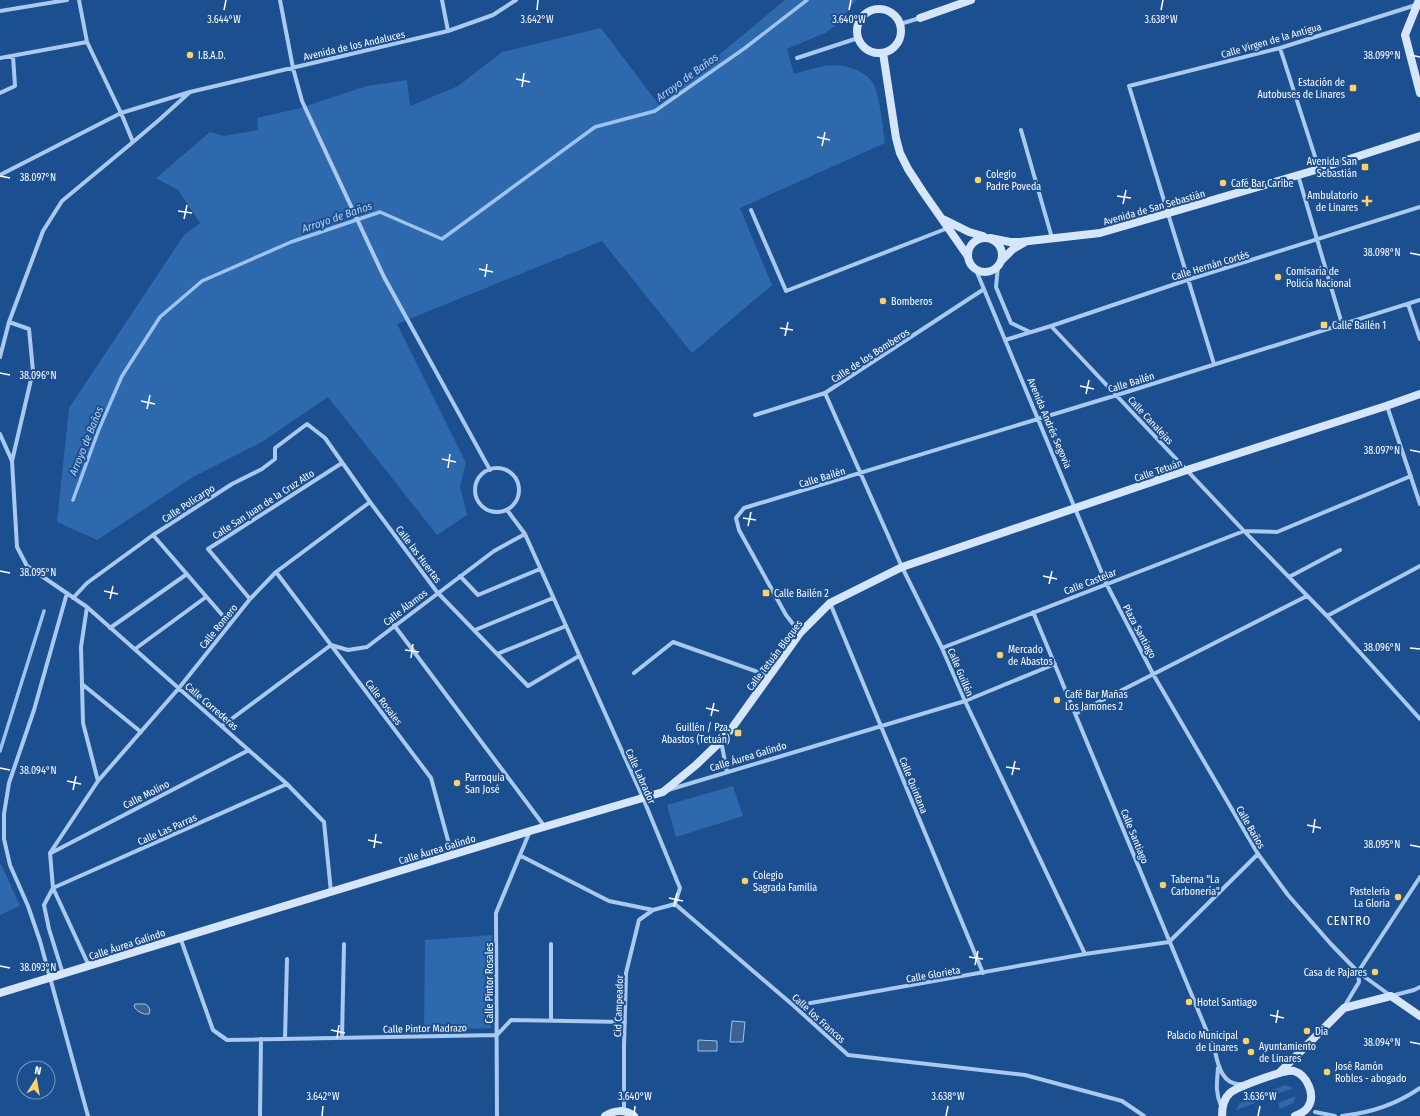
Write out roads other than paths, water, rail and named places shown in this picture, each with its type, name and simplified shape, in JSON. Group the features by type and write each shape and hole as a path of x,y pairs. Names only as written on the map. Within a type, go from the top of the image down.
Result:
{"street":[{"path":"0,11 67,0"},
{"path":"79,0 87,42 121,113 133,142"},
{"path":"280,0 293,68 302,101 384,278 490,470"},
{"path":"442,0 448,31"},
{"path":"507,0 508,5"},
{"name":"Avenida de los Andaluces","path":"0,175 121,113 190,92 448,31 494,15 516,0"},
{"path":"875,0 877,9"},
{"path":"900,24 972,0"},
{"path":"1417,3 1405,35 1420,93"},
{"name":"Calle Virgen de la Antigua","path":"1168,213 1129,86 1280,48 1417,3"},
{"path":"877,9 890,11 897,18 900,24 901,34 898,44 893,49 883,53 873,53 866,49 858,38 857,27 861,17 866,12 877,9"},
{"path":"797,58 858,38"},
{"path":"0,58 87,42"},
{"path":"1280,48 1319,168"},
{"path":"883,53 896,138 900,153 908,169 976,270 988,272 1000,264"},
{"path":"0,93 15,86 13,56"},
{"path":"0,357 9,322 43,231 62,201 159,120 190,92"},
{"path":"1021,130 1052,238"},
{"name":"Avenida de San Sebastián","path":"988,238 1010,242 1100,233 1298,175 1420,136"},
{"path":"1298,175 1342,324"},
{"name":"Calle Hernán Cortés","path":"1005,340 1188,280 1420,208"},
{"path":"751,210 786,291 948,227"},
{"path":"1168,213 1214,364"},
{"path":"940,215 948,222 959,228 988,238 999,244 1002,255 996,287 1011,323 1031,332"},
{"path":"967,255 973,242 977,239 988,238"},
{"name":"Avenida de San Sebastián","path":"1000,264 1013,249 1028,241"},
{"name":"Avenida Andrés Segovia","path":"976,270 1106,583"},
{"name":"Calle de los Bomberos","path":"755,414 825,394 984,289"},
{"name":"Calle Bailén","path":"800,633 786,615 739,530 736,518 744,508 1117,395 1420,300"},
{"path":"1408,304 1420,339"},
{"path":"9,322 29,329 33,371 12,461"},
{"name":"Calle Canalejas","path":"1051,326 1244,531 1327,616 1420,719"},
{"name":"Calle Guillén","path":"825,394 902,567 942,648 965,701 1085,954"},
{"name":"Calle Tetuán","path":"902,567 1187,470 1420,394"},
{"path":"1386,406 1420,504"},
{"name":"Calle Policarpo","path":"73,598 87,582 153,535 232,484 262,469 275,459 275,448 307,424"},
{"name":"Calle las Huertas","path":"307,424 325,438 370,502 437,592 528,686 579,656"},
{"path":"0,434 12,461"},
{"name":"Calle Correderas","path":"12,461 17,547 27,566 87,607 250,750 287,784 324,822 331,892"},
{"name":"Calle San Juan de la Cruz Alto","path":"250,599 208,549 342,463"},
{"path":"495,468 503,469 511,473 516,480 519,488 518,497 514,504 507,510 499,512 490,511 483,507 477,500 475,492 476,484 480,476 486,471 490,470 495,468"},
{"path":"1244,531 1277,532 1410,476"},
{"name":"Calle Romero","path":"50,853 98,781 179,688 250,599 276,572 370,502"},
{"name":"Calle Labrador","path":"507,510 525,534 642,798 680,888 675,904"},
{"name":"Calle Castelar","path":"942,648 1106,583 1244,531"},
{"name":"Calle Álamos","path":"331,645 348,650 367,647 437,592 494,550 525,534"},
{"path":"153,535 230,624"},
{"path":"1289,577 1340,550"},
{"path":"1327,616 1420,566"},
{"name":"Calle Tetuán Bloques","path":"663,792 692,769 721,741 800,633 830,602 902,567"},
{"path":"460,576 478,595 540,569"},
{"name":"Calle Rosales","path":"276,572 431,778 452,855"},
{"path":"110,628 186,574"},
{"name":"Plaza Santiago","path":"1077,713 1154,674 1106,583"},
{"path":"67,593 34,710 9,783 4,814 4,839 10,865 28,906 50,978 88,1116"},
{"path":"1154,674 1307,596"},
{"path":"135,649 206,597"},
{"path":"475,630 553,598"},
{"name":"Calle Quintana","path":"830,602 982,973"},
{"path":"87,607 82,647 83,723 98,781"},
{"name":"Calle Santiago","path":"1033,612 1077,713 1169,942 1215,1051 1218,1067 1216,1084 1217,1096 1222,1112"},
{"path":"394,625 545,827"},
{"path":"498,654 566,626"},
{"path":"634,673 672,642 770,676"},
{"path":"222,726 331,645"},
{"name":"Calle Áurea Galindo","path":"0,993 530,831 965,701 1055,664"},
{"name":"Calle Baños","path":"1154,674 1258,854 1288,895 1330,943 1358,972 1391,996"},
{"path":"82,684 141,732"},
{"path":"721,741 727,772"},
{"name":"Calle Molino","path":"50,853 250,750"},
{"name":"Calle Las Parras","path":"53,888 287,784"},
{"name":"Calle Pintor Rosales","path":"497,1116 496,913 530,831"},
{"path":"50,853 53,888 89,967"},
{"path":"1169,942 1258,854"},
{"path":"520,856 609,901 653,910 675,904"},
{"path":"1279,1073 1344,1008 1359,982 1358,972 1420,877"},
{"path":"53,888 44,905 49,929 63,974"},
{"name":"Calle los Francos","path":"675,904 794,1006 848,1055 1025,1075 1122,1101 1144,1116"},
{"name":"Cid Campeador","path":"624,1111 626,973 640,920 653,910"},
{"name":"Calle Pintor Madrazo","path":"180,937 213,1030 227,1040 497,1035"},
{"name":"Calle Glorieta","path":"794,1006 1085,954 1169,942"},
{"path":"342,1038 344,944"},
{"path":"551,944 551,1020"},
{"path":"285,1039 287,959"},
{"path":"1344,1008 1414,990 1420,987"},
{"path":"1391,996 1420,1016"},
{"path":"497,1035 510,1020 625,1022"},
{"path":"260,1116 261,1039"},
{"name":"Calle Santiago","path":"1218,1067 1231,1084 1250,1084"},
{"path":"1222,1112 1225,1100 1232,1092 1279,1073 1294,1071 1304,1078 1310,1091 1310,1101 1313,1112"},
{"path":"1342,1116 1354,1115 1395,1103 1420,1088"},
{"path":"605,1116 612,1112 624,1111 634,1116"},
{"path":"1295,1116 1302,1113 1313,1112 1335,1116"}],"waterway":[{"name":"Arroyo de Baños","path":"73,500 99,429 122,376 160,317 202,281 291,242 380,212 442,239 595,127 655,111 745,48 807,0"},
{"name":"Arroyo de Baños","path":"0,751 44,611"}],"place":[{"name":"I.B.A.D.","path":"190,55"},
{"name":"Estación de Autobuses de Linares","path":"1353,88"},
{"name":"Avenida San Sebastián","path":"1365,167"},
{"name":"Colegio Padre Poveda","path":"978,180"},
{"name":"Café Bar Caribe","path":"1223,183"},
{"name":"Ambulatorio de Linares","path":"1367,201"},
{"name":"Comisaría de Policía Nacional","path":"1278,277"},
{"name":"Bomberos","path":"883,301"},
{"name":"Calle Bailén 1","path":"1324,325"},
{"name":"Calle Bailén 2","path":"766,593"},
{"name":"Mercado de Abastos","path":"1000,655"},
{"name":"Café Bar Mañas Los Jamones 2","path":"1057,700"},
{"name":"Guillén / Pza. Abastos (Tetuán)","path":"738,733"},
{"name":"Parroquia San José","path":"457,783"},
{"name":"Colegio Sagrada Familia","path":"745,881"},
{"name":"Taberna \"La Carbonería\"","path":"1163,885"},
{"name":"Pasteleria La Gloria","path":"1398,897"},
{"name":"Casa de Pajares","path":"1375,972"},
{"name":"Hotel Santiago","path":"1189,1002"},
{"name":"Dia","path":"1307,1031"},
{"name":"Palacio Municipal de Linares","path":"1246,1041"},
{"name":"Ayuntamiento de Linares","path":"1251,1052"},
{"name":"José Ramón Robles - abogado","path":"1327,1072"}],"district":[{"name":"CENTRO","path":"1349,921"}]}
